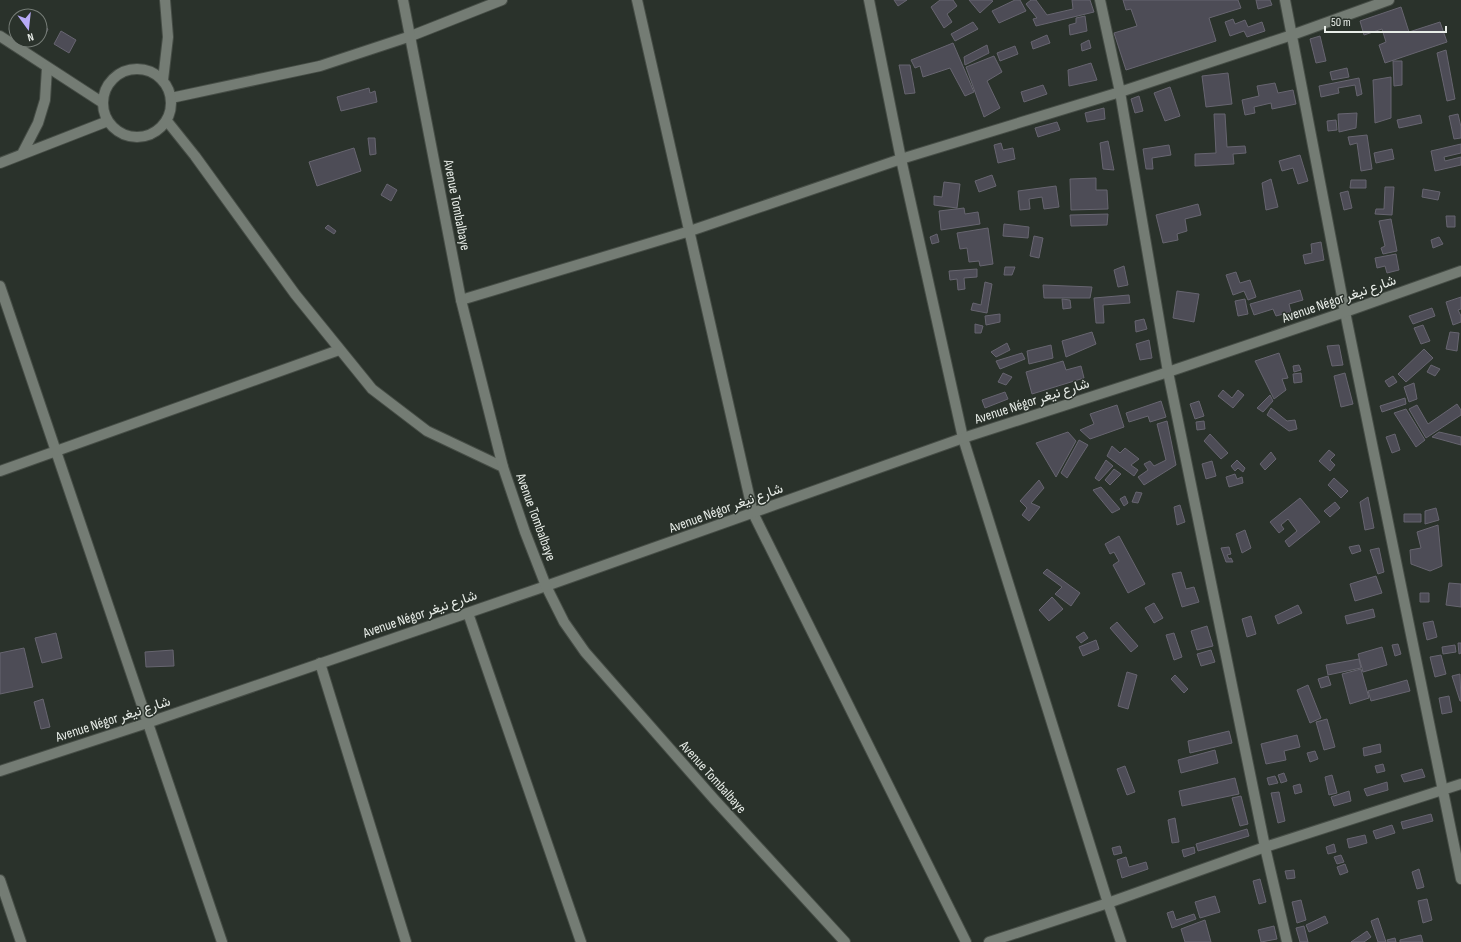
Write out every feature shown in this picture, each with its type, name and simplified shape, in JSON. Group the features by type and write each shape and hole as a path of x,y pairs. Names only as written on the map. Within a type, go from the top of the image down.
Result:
{"street":[{"path":"163,80 168,37 165,0"},
{"name":"Avenue Tombalbaye","path":"403,0 461,300 503,467 525,532 546,586 564,622 585,652 714,799 845,942"},
{"path":"171,98 320,66 411,36 502,0"},
{"path":"637,0 753,513 966,942"},
{"path":"869,0 901,159 964,438 1121,942"},
{"path":"1100,0 1120,92 1168,372 1265,847 1287,942"},
{"path":"1285,0 1346,312 1461,879"},
{"path":"461,300 690,232 901,159 1120,92 1389,0"},
{"path":"0,36 103,103"},
{"path":"22,154 38,123 45,100 47,68"},
{"path":"138,68 152,72 163,80 168,88 171,98 171,109 166,121 159,129 149,135 137,137 126,135 115,129 108,121 104,112 103,103 105,89 113,78 125,70 138,68"},
{"path":"0,163 108,121"},
{"path":"166,121 195,156 295,294 372,389 427,431 503,467"},
{"name":"Avenue Négor شارع نيغر","path":"0,771 147,723 468,613 964,438 1168,372 1346,312 1461,271"},
{"path":"0,286 222,942"},
{"path":"0,471 57,452 339,350"},
{"path":"468,613 581,942"},
{"path":"320,663 406,942"},
{"path":"989,942 1108,903 1265,847 1461,784"},
{"path":"0,880 21,942"}],"building":[{"path":"894,0 907,0 898,6"},
{"path":"940,0 953,0 957,6 947,14 952,22 944,28 931,7"},
{"path":"969,0 991,0 993,1 980,13"},
{"path":"1015,0 1020,0 1026,11 999,23 992,11"},
{"path":"1031,0 1036,0 1047,15 1073,9 1072,0 1090,0 1094,12 1036,26 1033,19 1037,18 1026,4"},
{"path":"1123,0 1238,0 1241,8 1209,18 1216,41 1126,70 1114,33 1137,26 1131,9 1126,10"},
{"path":"1256,0 1270,0 1272,5 1258,9"},
{"path":"1401,7 1409,32 1440,22 1447,42 1385,63 1379,45 1386,42 1382,29 1364,35 1360,21"},
{"path":"1085,16 1087,31 1070,35 1069,25 1076,23 1076,18"},
{"path":"1233,19 1235,24 1245,20 1248,27 1262,22 1265,31 1247,37 1244,31 1230,36 1225,22"},
{"path":"973,22 978,29 955,41 951,34"},
{"path":"61,31 76,40 69,53 54,44"},
{"path":"1047,35 1050,43 1033,49 1031,42"},
{"path":"1320,36 1326,61 1316,63 1310,39"},
{"path":"1089,40 1091,48 1082,51 1081,44"},
{"path":"953,43 974,92 965,96 950,68 923,77 920,66 915,68 911,60"},
{"path":"987,45 989,53 965,65 964,57"},
{"path":"1015,46 1018,54 1000,61 997,53"},
{"path":"1446,50 1455,99 1447,101 1437,53"},
{"path":"994,56 1002,72 987,81 1000,108 984,117 966,67"},
{"path":"1393,61 1402,61 1402,85 1394,86"},
{"path":"1091,63 1097,80 1069,86 1068,70"},
{"path":"899,65 910,65 915,93 905,94"},
{"path":"1347,68 1349,77 1332,80 1330,72"},
{"path":"1228,73 1232,104 1206,107 1202,76"},
{"path":"1391,77 1391,118 1375,123 1373,80"},
{"path":"1359,78 1362,94 1357,96 1355,85 1338,88 1339,93 1321,97 1319,86"},
{"path":"1275,83 1278,93 1293,90 1296,104 1272,109 1271,103 1254,107 1255,113 1245,115 1242,100 1259,96 1257,86"},
{"path":"1043,85 1047,94 1024,102 1021,92"},
{"path":"1170,87 1180,116 1165,121 1154,93"},
{"path":"369,88 370,93 375,91 377,102 341,111 337,97"},
{"path":"1139,96 1143,111 1135,113 1131,99"},
{"path":"1104,108 1105,119 1087,122 1085,113"},
{"path":"1357,113 1356,128 1339,132 1338,114"},
{"path":"1214,114 1225,114 1227,147 1245,146 1246,153 1233,154 1234,164 1195,166 1195,154 1216,153"},
{"path":"1458,114 1461,127 1461,138 1454,139 1449,116"},
{"path":"1420,115 1422,123 1399,128 1397,120"},
{"path":"1336,120 1337,130 1328,131 1327,121"},
{"path":"1057,122 1060,130 1038,137 1035,128"},
{"path":"1367,135 1372,169 1361,171 1357,143 1350,145 1348,137"},
{"path":"368,138 375,138 376,154 370,155"},
{"path":"1108,141 1114,170 1103,169 1100,143"},
{"path":"1001,143 1003,150 1013,148 1015,159 998,163 994,145"},
{"path":"1461,144 1461,153 1444,157 1445,161 1461,157 1461,165 1435,171 1431,151"},
{"path":"1169,145 1171,155 1152,158 1153,169 1146,169 1143,149"},
{"path":"354,148 361,171 317,186 309,162"},
{"path":"1392,149 1394,159 1376,163 1374,153"},
{"path":"1300,155 1308,181 1298,184 1293,168 1282,171 1279,161"},
{"path":"992,175 996,186 979,192 975,181"},
{"path":"1096,178 1096,190 1107,190 1108,209 1071,210 1070,179"},
{"path":"1271,179 1278,207 1266,210 1262,183"},
{"path":"1351,180 1366,180 1366,188 1350,188"},
{"path":"944,182 960,184 957,208 934,205 934,196 942,197"},
{"path":"387,184 397,190 391,201 381,195"},
{"path":"1056,186 1059,207 1044,209 1042,197 1029,199 1030,209 1020,210 1018,191"},
{"path":"1385,187 1394,187 1392,215 1375,214 1376,209 1384,209"},
{"path":"1423,189 1440,192 1438,200 1422,197"},
{"path":"1348,191 1352,208 1344,210 1340,193"},
{"path":"1198,204 1201,215 1185,219 1187,231 1177,234 1178,240 1163,243 1156,215"},
{"path":"964,208 965,214 978,212 980,224 941,230 939,211"},
{"path":"1108,214 1107,225 1071,226 1070,215"},
{"path":"1446,216 1455,216 1455,227 1447,227"},
{"path":"1391,219 1397,251 1383,254 1381,248 1385,246 1379,221"},
{"path":"1004,224 1029,227 1028,238 1003,236"},
{"path":"328,225 336,231 334,234 325,228"},
{"path":"988,228 993,264 980,266 979,261 969,262 967,248 960,249 957,233"},
{"path":"937,234 939,242 932,244 930,237"},
{"path":"1034,236 1043,238 1039,258 1030,256"},
{"path":"1439,237 1443,244 1433,248 1431,240"},
{"path":"1321,242 1324,260 1305,264 1303,255 1312,253 1311,244"},
{"path":"1396,254 1399,270 1387,273 1385,266 1377,268 1375,258"},
{"path":"1124,266 1128,285 1118,287 1114,270"},
{"path":"1005,267 1015,267 1012,275 1004,275"},
{"path":"977,269 977,277 964,278 965,289 958,290 957,279 950,280 949,271"},
{"path":"1236,272 1240,283 1250,280 1256,297 1248,300 1244,291 1233,295 1226,275"},
{"path":"985,282 992,284 987,313 971,310 973,303 981,305"},
{"path":"1043,285 1092,287 1090,298 1044,298"},
{"path":"1300,290 1303,300 1289,304 1291,312 1276,316 1273,309 1254,315 1250,304"},
{"path":"1177,291 1199,294 1194,322 1173,318"},
{"path":"1129,295 1130,303 1103,305 1104,323 1096,323 1094,298"},
{"path":"1461,297 1461,309 1458,310 1461,316 1461,322 1453,325 1446,302"},
{"path":"1062,299 1070,300 1071,308 1063,309"},
{"path":"1245,299 1248,314 1238,316 1235,301"},
{"path":"1432,308 1435,316 1413,324 1409,316"},
{"path":"1000,314 1000,322 986,325 985,316"},
{"path":"1144,319 1147,329 1136,332 1135,321"},
{"path":"975,324 983,326 981,333 975,333"},
{"path":"1423,325 1430,341 1421,344 1414,328"},
{"path":"1092,332 1096,344 1066,357 1062,341"},
{"path":"1450,332 1459,333 1457,351 1446,349"},
{"path":"1149,340 1152,358 1140,360 1136,344"},
{"path":"1007,343 1010,350 996,357 991,352"},
{"path":"1051,345 1053,358 1029,364 1027,351"},
{"path":"1339,345 1343,365 1332,366 1327,346"},
{"path":"1424,349 1433,358 1406,382 1398,374"},
{"path":"1022,353 1025,359 1000,369 996,361"},
{"path":"1279,353 1288,378 1282,379 1286,390 1274,399 1255,361"},
{"path":"1063,361 1066,370 1081,366 1084,378 1032,394 1026,372"},
{"path":"1299,365 1301,370 1294,372 1293,366"},
{"path":"1431,365 1440,369 1435,376 1427,372"},
{"path":"1003,373 1012,377 1006,385 998,382"},
{"path":"1301,373 1302,382 1294,383 1293,374"},
{"path":"1345,373 1353,404 1341,407 1334,376"},
{"path":"1393,376 1397,382 1389,387 1385,381"},
{"path":"1414,383 1417,399 1409,402 1404,387"},
{"path":"1223,390 1232,398 1238,390 1244,395 1233,408 1218,396"},
{"path":"1005,392 1008,399 985,408 982,400"},
{"path":"1270,395 1273,401 1263,412 1257,408"},
{"path":"1405,398 1406,404 1382,412 1380,406"},
{"path":"1161,401 1166,417 1150,422 1148,416 1129,422 1126,413"},
{"path":"1199,401 1204,416 1195,419 1190,404"},
{"path":"1457,404 1461,410 1461,415 1426,438 1409,409 1417,405 1428,424"},
{"path":"1117,405 1124,427 1090,439 1080,430 1094,424 1090,414"},
{"path":"1271,408 1287,421 1295,420 1297,429 1289,431 1267,415"},
{"path":"1406,409 1425,440 1416,447 1394,413"},
{"path":"1167,421 1176,465 1144,485 1138,477 1148,470 1144,464 1150,461 1154,466 1166,460 1157,424"},
{"path":"1204,421 1205,429 1197,430 1196,422"},
{"path":"1068,432 1076,441 1056,477 1036,443"},
{"path":"1439,432 1461,437 1461,445 1432,437"},
{"path":"1210,434 1228,453 1221,459 1204,441"},
{"path":"1395,434 1400,450 1392,453 1386,437"},
{"path":"1079,440 1088,445 1067,478 1061,473"},
{"path":"1112,446 1120,453 1125,448 1139,459 1131,465 1138,470 1134,476 1107,456"},
{"path":"1329,450 1335,455 1330,460 1335,465 1330,471 1319,461"},
{"path":"1271,452 1276,459 1265,470 1260,464"},
{"path":"1106,460 1113,466 1099,481 1095,478"},
{"path":"1237,460 1245,468 1243,472 1238,468 1235,471 1231,466"},
{"path":"1212,461 1216,476 1206,479 1202,464"},
{"path":"1114,469 1121,474 1110,485 1105,480"},
{"path":"1235,474 1237,479 1242,477 1243,483 1229,487 1226,477"},
{"path":"1334,478 1348,491 1341,498 1328,485"},
{"path":"1039,480 1044,488 1031,503 1040,507 1029,521 1022,515 1027,508 1020,501"},
{"path":"1101,487 1120,509 1112,513 1093,490"},
{"path":"1136,492 1142,493 1138,503 1132,502"},
{"path":"1125,496 1128,503 1124,506 1120,499"},
{"path":"1368,497 1374,528 1365,530 1360,502"},
{"path":"1300,498 1320,522 1289,547 1285,541 1297,531 1288,519 1281,525 1284,529 1279,533 1270,522"},
{"path":"1335,502 1340,508 1330,517 1324,511"},
{"path":"1180,505 1185,522 1177,525 1174,507"},
{"path":"1436,508 1439,520 1425,524 1425,511"},
{"path":"1404,514 1421,514 1421,522 1404,522"},
{"path":"1438,525 1442,566 1430,571 1411,564 1410,550 1421,548 1417,532"},
{"path":"1245,530 1251,548 1242,553 1236,534"},
{"path":"1119,536 1145,584 1128,593 1113,565 1119,561 1114,552 1110,554 1105,544"},
{"path":"1359,545 1361,551 1352,554 1349,547"},
{"path":"1229,547 1231,554 1227,555 1233,562 1226,562 1221,548"},
{"path":"1379,548 1384,572 1378,574 1370,550"},
{"path":"1047,569 1080,593 1071,606 1055,594 1062,587 1043,573"},
{"path":"1181,572 1186,589 1194,587 1199,602 1182,607 1172,574"},
{"path":"1376,576 1382,593 1355,601 1350,584"},
{"path":"1449,583 1461,584 1461,607 1446,605"},
{"path":"1420,593 1429,593 1429,602 1420,602"},
{"path":"1052,597 1063,609 1049,621 1039,610"},
{"path":"1154,603 1163,618 1154,623 1145,608"},
{"path":"1298,605 1302,613 1278,624 1275,616"},
{"path":"1373,609 1375,617 1347,624 1345,616"},
{"path":"1251,616 1256,634 1247,637 1242,619"},
{"path":"1433,621 1437,637 1427,640 1423,623"},
{"path":"1117,622 1138,646 1131,652 1110,628"},
{"path":"1207,626 1213,646 1197,650 1191,631"},
{"path":"1084,632 1088,638 1081,643 1076,637"},
{"path":"56,633 62,658 42,663 35,638"},
{"path":"1174,633 1182,657 1174,660 1166,635"},
{"path":"1096,640 1099,649 1083,656 1079,647"},
{"path":"1458,643 1461,643 1461,653 1459,654"},
{"path":"1398,644 1401,654 1395,656 1392,645"},
{"path":"1455,645 1456,652 1443,654 1442,647"},
{"path":"1382,647 1387,665 1363,672 1358,654"},
{"path":"24,648 33,687 0,694 0,653"},
{"path":"173,650 174,666 146,667 145,652"},
{"path":"1211,650 1215,662 1201,666 1197,654"},
{"path":"1441,655 1446,674 1435,677 1430,657"},
{"path":"1359,659 1361,668 1328,675 1326,665"},
{"path":"1361,669 1369,698 1350,704 1342,674"},
{"path":"1127,672 1137,675 1128,709 1118,706"},
{"path":"1460,674 1461,701 1452,676"},
{"path":"1175,675 1188,689 1184,693 1171,679"},
{"path":"1328,676 1331,685 1321,688 1318,679"},
{"path":"1407,680 1410,691 1371,701 1368,691"},
{"path":"1308,685 1321,718 1310,723 1297,690"},
{"path":"1449,696 1452,712 1442,714 1439,698"},
{"path":"43,699 50,727 41,729 34,702"},
{"path":"1327,719 1335,747 1324,750 1316,722"},
{"path":"1229,731 1232,743 1190,753 1188,741"},
{"path":"1297,735 1300,747 1284,751 1286,760 1266,764 1261,744"},
{"path":"1380,744 1381,752 1364,756 1363,748"},
{"path":"1215,750 1218,763 1181,773 1178,760"},
{"path":"1315,751 1318,759 1310,762 1307,753"},
{"path":"1383,764 1385,771 1377,773 1375,766"},
{"path":"1125,766 1135,792 1127,795 1117,769"},
{"path":"1422,769 1425,777 1404,782 1401,775"},
{"path":"1284,773 1287,781 1281,783 1278,775"},
{"path":"1332,775 1337,793 1329,795 1325,777"},
{"path":"1275,776 1278,783 1269,785 1267,778"},
{"path":"1235,778 1239,794 1182,806 1179,791"},
{"path":"1387,782 1388,790 1367,796 1364,789"},
{"path":"1300,784 1302,792 1295,794 1293,786"},
{"path":"1349,791 1351,801 1334,806 1331,797"},
{"path":"1279,792 1285,821 1278,823 1271,793"},
{"path":"1241,796 1248,824 1240,826 1232,798"},
{"path":"1431,814 1433,821 1403,829 1401,822"},
{"path":"1175,818 1179,842 1172,843 1168,820"},
{"path":"1392,825 1395,833 1376,839 1373,831"},
{"path":"1247,829 1249,836 1198,851 1196,844"},
{"path":"1365,835 1367,843 1349,848 1347,839"},
{"path":"1334,844 1336,852 1328,854 1326,847"},
{"path":"1120,846 1122,853 1114,855 1112,848"},
{"path":"1194,847 1195,853 1184,857 1182,850"},
{"path":"1341,855 1344,862 1337,864 1334,857"},
{"path":"1126,857 1129,867 1146,862 1148,869 1122,878 1117,860"},
{"path":"1345,864 1348,872 1340,875 1337,867"},
{"path":"1419,869 1424,887 1417,889 1412,872"},
{"path":"1294,870 1295,878 1287,879 1285,871"},
{"path":"1260,879 1266,902 1259,904 1253,881"},
{"path":"1215,896 1220,912 1200,918 1195,902"},
{"path":"1427,899 1432,920 1423,923 1418,901"},
{"path":"1301,900 1306,920 1297,923 1292,902"},
{"path":"1173,911 1176,920 1194,914 1196,919 1172,928 1167,913"},
{"path":"1325,916 1328,923 1309,932 1306,925"},
{"path":"1378,918 1386,942 1378,942 1371,921"},
{"path":"1205,920 1211,942 1185,942 1181,929"},
{"path":"1274,926 1277,939 1261,942 1258,930"},
{"path":"1304,926 1308,942 1300,942 1296,928"},
{"path":"1367,931 1371,937 1364,942 1351,942"},
{"path":"1421,935 1423,942 1400,942 1400,940"},
{"path":"1395,938 1396,942 1388,942 1387,940"}]}
